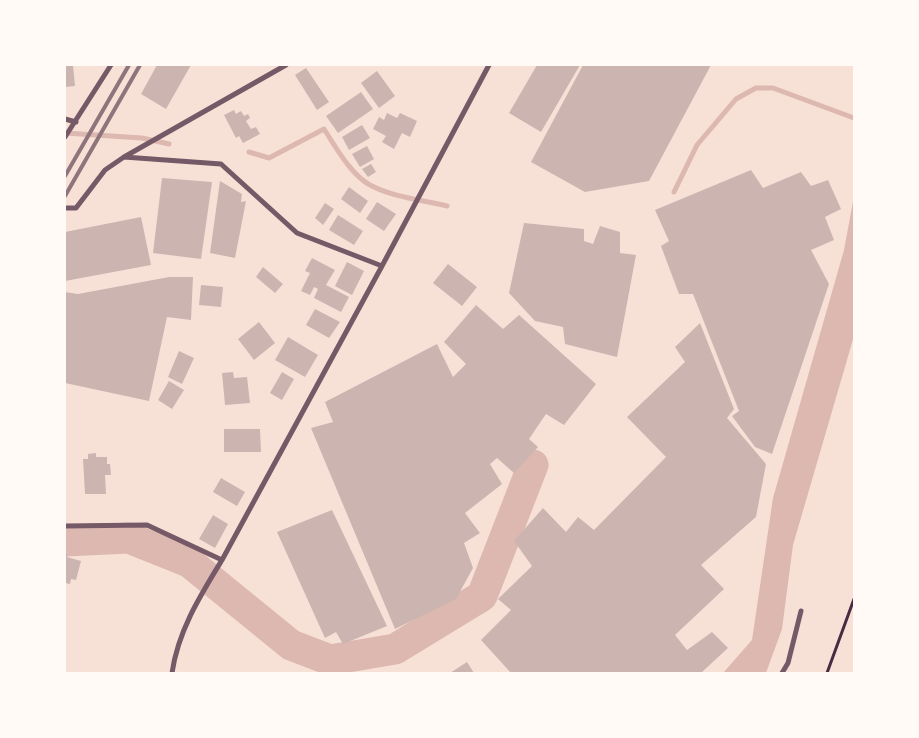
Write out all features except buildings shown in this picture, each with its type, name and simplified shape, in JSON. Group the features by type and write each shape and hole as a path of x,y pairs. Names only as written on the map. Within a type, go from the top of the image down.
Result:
{"street":[{"path":"65,137 111,65"},
{"path":"65,208 76,208 105,170 124,157 286,65"},
{"path":"172,673 175,652 199,598 222,560 382,266 489,65"},
{"path":"65,119 76,122"},
{"path":"124,157 221,164 297,233 382,266"},
{"path":"65,526 147,525 222,560"},
{"path":"782,673 788,663 801,611"}],"path":[{"path":"827,673 854,599"}],"shaded area":[{"path":"854,196 854,336 793,545 782,629 766,673 723,673 752,640 773,498 844,250"}],"waterway":[{"path":"674,192 697,145 736,99 756,88 773,88 854,118"},
{"path":"249,152 269,158 324,129 350,167 370,185 397,195 447,206"},
{"path":"65,133 142,138 169,144"},
{"path":"65,541 129,538 189,562 291,645 330,660 395,649 482,596 533,465"}],"railway":[{"path":"65,176 129,65"},
{"path":"65,196 140,65"}]}
